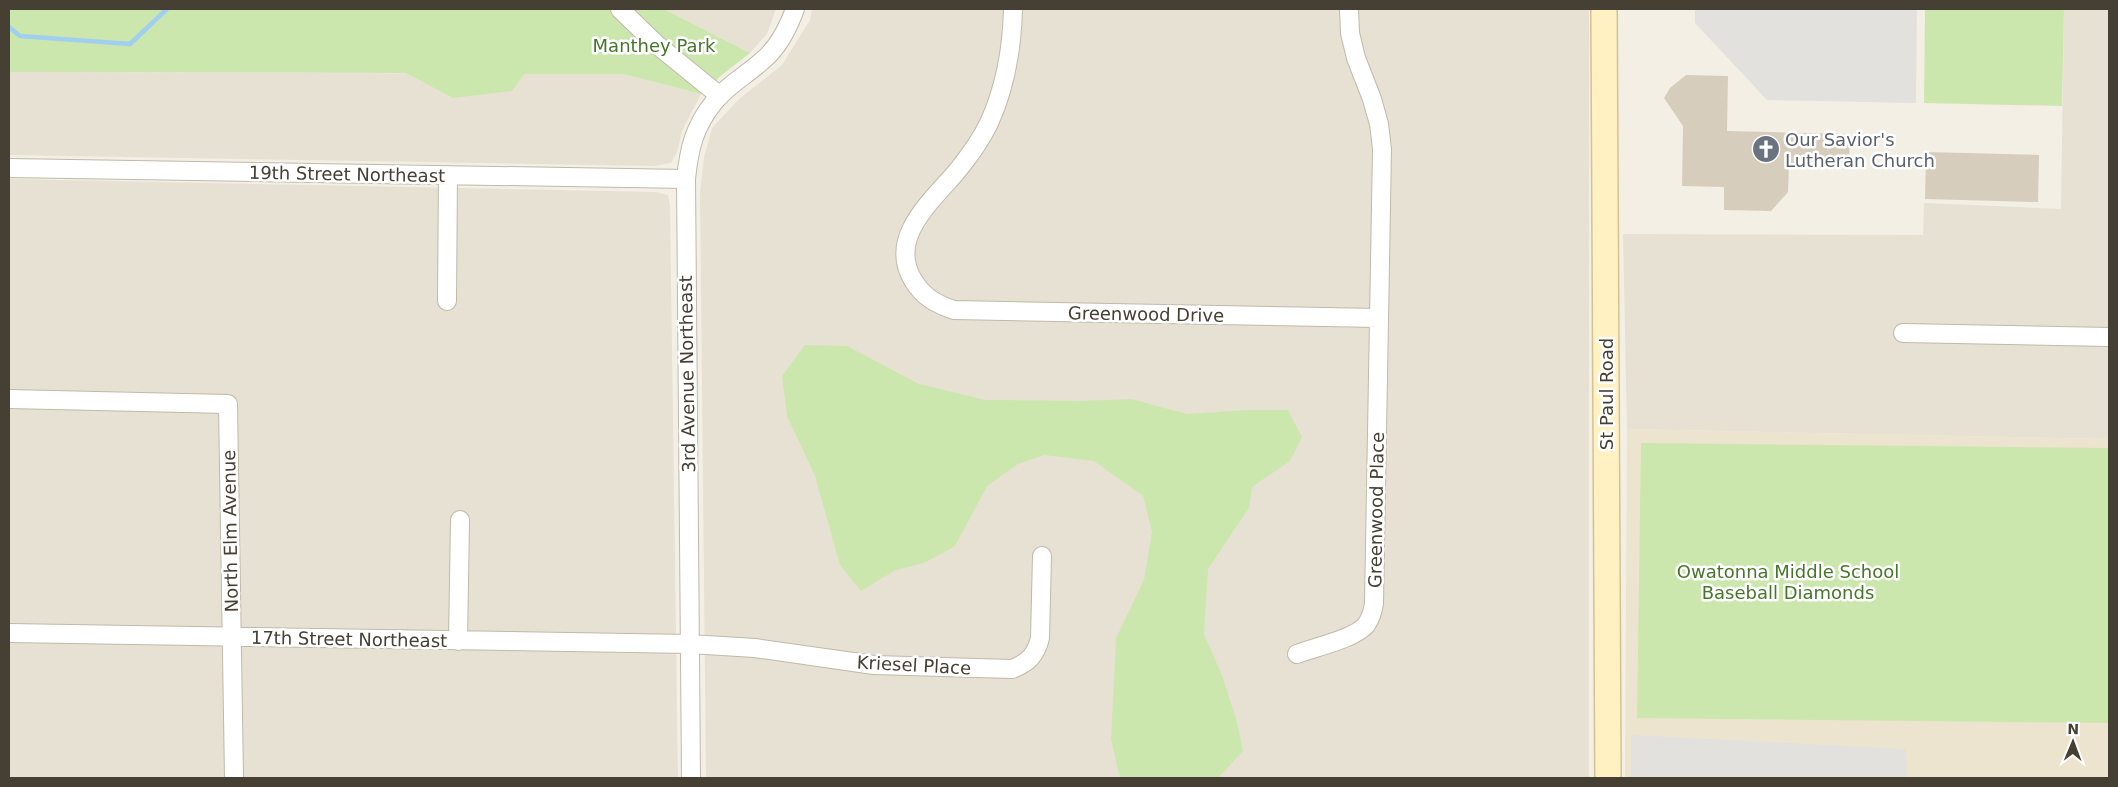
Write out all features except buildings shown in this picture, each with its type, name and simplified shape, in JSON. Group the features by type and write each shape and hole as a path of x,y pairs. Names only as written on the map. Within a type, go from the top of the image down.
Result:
{"street":[{"path":"620,9 656,44 720,96"},
{"name":"3rd Avenue Northeast","path":"691,778 686,180 690,147 697,127 720,96 764,60 779,43 790,24 795,9"},
{"name":"Greenwood Drive","path":"1013,9 1011,50 1005,80 988,124 974,148 918,216 910,230 906,243 906,259 910,275 918,289 928,299 954,310 1380,318"},
{"path":"1349,9 1350,33 1356,58 1372,99 1379,124 1382,149 1380,318"},
{"name":"St Paul Road","path":"1604,9 1608,778"},
{"name":"19th Street Northeast","path":"9,168 686,180"},
{"path":"447,301 448,175"},
{"name":"Greenwood Place","path":"1297,654 1356,633 1366,625 1372,615 1374,603 1380,318"},
{"path":"1903,333 2109,337"},
{"name":"North Elm Avenue","path":"9,399 228,404 234,778"},
{"path":"458,641 460,520"},
{"name":"Kriesel Place","path":"690,644 755,648 874,665 1012,669 1030,660 1039,644 1042,556"},
{"name":"17th Street Northeast","path":"9,633 690,644"}],"shaded area":[{"path":"664,9 776,9 767,34 750,53"},
{"path":"812,9 1589,9 1589,778 706,778 700,193 704,157 712,128 739,99 782,65 810,20"},
{"path":"1695,9 1917,9 1916,103 1767,100 1695,23"},
{"path":"2064,9 2109,9 2109,439 1627,429 1623,234 1923,235 1924,203 2061,209"},
{"path":"9,72 623,74 701,94 682,131 677,152 671,163 654,166 9,155"},
{"path":"9,179 656,192 668,195 670,205 678,778 9,778"},
{"name":"Owatonna Middle School Baseball Diamonds","path":"1627,429 2109,439 2109,778 1625,778"},
{"path":"1631,735 1906,749 1907,778 1631,778"}],"green space":[{"name":"Manthey Park","path":"9,9 664,9 750,53 701,94 623,74 524,74 512,91 453,98 406,73 9,72"},
{"path":"1925,9 2064,9 2062,106 1924,103"},
{"path":"805,345 847,346 919,384 986,400 1081,401 1131,399 1187,414 1246,410 1288,410 1302,437 1290,461 1252,487 1249,508 1208,569 1204,634 1223,678 1237,722 1243,751 1218,778 1123,778 1119,775 1111,739 1116,638 1144,580 1152,532 1143,496 1094,461 1044,455 1018,464 987,486 955,546 926,562 894,571 861,591 840,565 815,476 787,416 782,376"},
{"name":"Owatonna Middle School Baseball Diamonds","path":"1641,443 2109,448 2109,723 1637,718"}],"waterway":[{"path":"9,27 20,36 130,44 167,9"}],"place":[{"name":"Our Savior's Lutheran Church","path":"1766,149"}]}
